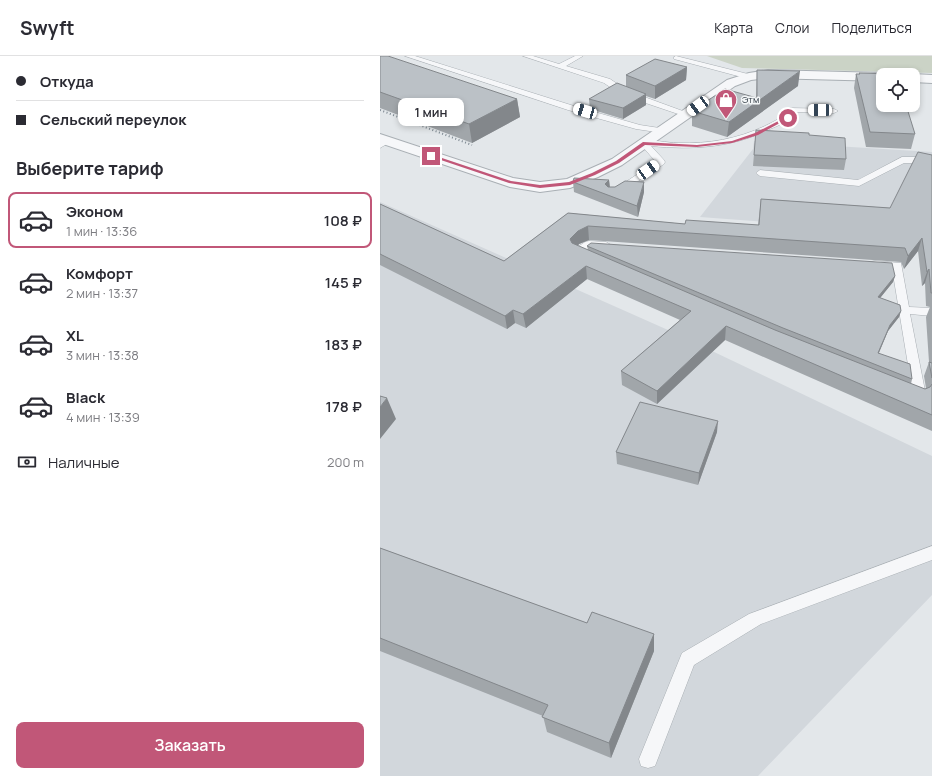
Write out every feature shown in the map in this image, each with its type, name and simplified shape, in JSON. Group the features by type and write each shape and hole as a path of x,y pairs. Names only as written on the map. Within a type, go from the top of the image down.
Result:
{"street":[{"path":"383,141 510,182 540,187 570,183 617,162 731,83 749,77 768,74 876,77"},
{"path":"920,78 932,79"}],"lane":[{"path":"408,56 571,108 639,127 662,131"},
{"path":"526,56 607,81 625,93 687,114"},
{"path":"560,66 580,56"},
{"path":"676,58 749,77"},
{"path":"644,143 697,146 732,142 757,134 788,118 793,110 834,111"},
{"path":"612,194 661,162 652,154 644,143"},
{"path":"760,173 859,183 902,160 932,160"},
{"path":"599,262 578,253 589,244 620,246"},
{"path":"865,263 897,265 920,396 898,387"},
{"path":"904,310 932,312"},
{"path":"648,759 688,659 754,619 932,554"}],"shaded area":[{"path":"707,56 932,56 932,73 920,73 920,68 876,68 876,72 742,68"},
{"path":"754,141 932,152 932,234 700,217 753,149"},
{"path":"380,202 668,330 932,456 932,595 758,776 380,776"}],"building":[{"path":"380,56 388,56 517,99 469,124 380,92"},
{"path":"655,59 687,67 655,86 626,75"},
{"path":"757,70 800,71 729,122 692,111 725,89 757,98"},
{"path":"859,73 876,73 876,112 908,112 915,134 870,132 856,74 860,74"},
{"path":"617,83 646,94 623,108 589,99"},
{"path":"756,130 809,133 809,135 845,138 846,159 754,155"},
{"path":"918,152 932,155 932,293 929,269 927,272 922,238 908,256 905,248 588,226 578,231 570,239 572,243 775,330 925,389 930,387 932,384 932,415 726,326 657,391 621,371 691,311 586,266 523,314 513,310 505,316 380,254 380,204 504,261 568,213 685,224 686,220 759,225 761,199 890,208"},
{"path":"574,178 609,180 605,184 608,187 615,187 625,181 644,182 637,206 573,182"},
{"path":"591,243 892,263 895,276 878,297 900,305 901,311 890,325 878,353 910,364 912,379 783,328 587,246"},
{"path":"929,362 932,363 932,378"},
{"path":"380,396 387,398 380,407"},
{"path":"640,402 718,421 699,473 616,452"},
{"path":"380,548 587,623 592,612 654,634 609,743 542,717 548,705 380,638"}],"railway":[{"path":"380,110 472,145"}],"place":[{"name":"Этм","path":"726,120"}],"route":[{"path":"431,156 510,182 540,187 570,183 593,174 617,162 644,143 697,146 732,142 757,134 788,118"}]}
